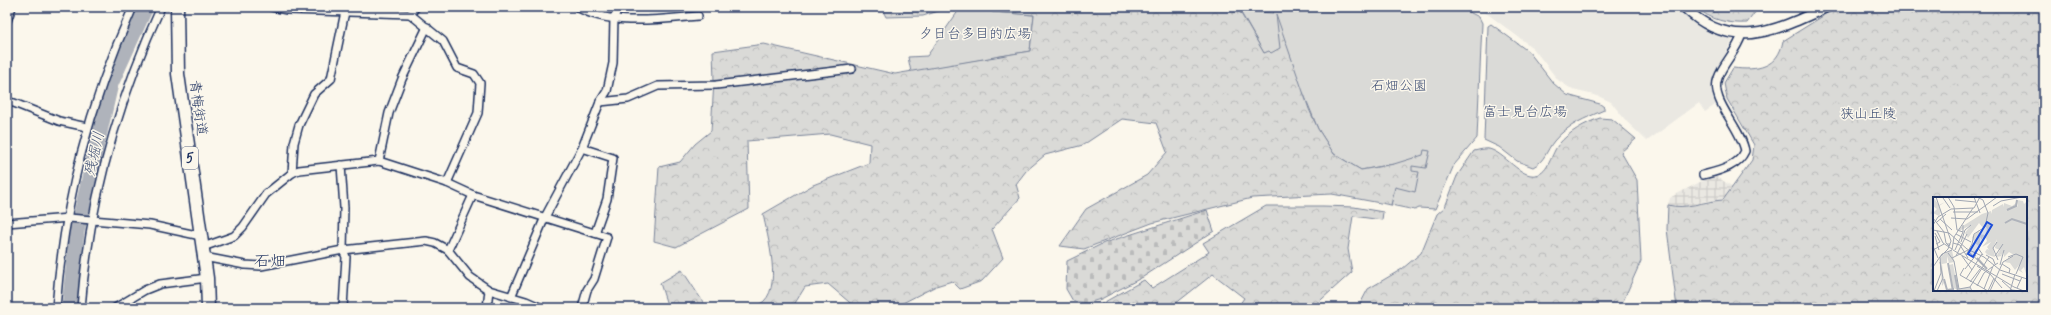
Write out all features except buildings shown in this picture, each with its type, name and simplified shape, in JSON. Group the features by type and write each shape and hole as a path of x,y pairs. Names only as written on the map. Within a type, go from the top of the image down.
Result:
{"main road":[{"name":"青梅街道","path":"177,7 178,74 207,278 208,308"}],"street":[{"path":"7,21 12,7"},
{"path":"56,308 59,262 77,165 87,127 105,74 133,7"},
{"path":"81,308 91,220 106,158 117,117 138,60 161,7"},
{"path":"272,7 287,10 346,9 410,14 443,41 457,68 474,74 480,83 478,114 447,183"},
{"path":"410,14 416,7"},
{"path":"578,7 600,16 637,21 698,16"},
{"path":"511,297 544,217 582,148 600,102 607,92 613,63 614,17 619,7"},
{"path":"1684,7 1705,25 1722,32 1742,34 1756,33 1772,29 1827,7"},
{"path":"292,173 291,165 299,125 314,94 331,79 346,9"},
{"path":"379,161 389,113 402,79 427,27"},
{"path":"1703,175 1720,171 1734,163 1745,151 1741,135 1722,107 1716,85 1718,76 1729,60 1742,34"},
{"path":"600,102 628,99 658,86 716,85 852,69"},
{"path":"7,102 14,103 59,121 87,127"},
{"path":"582,148 613,158 607,199 596,233"},
{"path":"202,247 234,236 243,227 266,194 292,173 299,170 379,161 447,183 473,195 607,237 594,279 587,290 582,308"},
{"path":"341,165 344,208 343,250 346,257 343,308"},
{"path":"448,250 473,195"},
{"path":"7,223 68,218 150,225 246,265 261,266 343,250 426,241 448,250 470,277 489,290 542,308"},
{"path":"115,308 128,304 145,290 160,284 207,278"},
{"path":"487,308 489,290"}],"shaded area":[{"path":"1472,7 1676,7 1697,25 1712,33 1733,39 1713,79 1714,92 1718,103 1705,112 1699,103 1647,141 1627,122 1611,102 1598,96 1573,90 1558,80 1533,48 1489,15"},
{"path":"1717,177 1733,187 1723,200 1707,201 1679,208 1668,205 1670,198 1673,196 1702,181"}],"green space":[{"path":"881,7 951,7 923,16 886,17"},
{"name":"夕日台多目的広場","path":"961,7 994,7 993,12 1034,15 1030,51 911,72 908,57 927,56"},
{"path":"994,7 1249,7 1240,12 1264,53 1269,51 1271,53 1280,48 1276,14 1309,109 1318,129 1334,154 1361,170 1394,164 1423,155 1424,150 1430,151 1426,168 1412,166 1412,171 1419,172 1415,192 1395,187 1391,205 1332,194 1252,198 1152,223 1084,249 1060,246 1086,209 1147,175 1167,152 1156,123 1122,119 1083,145 1045,155 1026,171 1016,184 1020,198 992,229 1003,258 982,281 960,289 952,281 936,286 893,308 856,308 828,284 805,287 792,308 745,308 760,304 767,297 771,287 773,275 772,262 763,214 813,185 869,163 870,144 830,134 747,141 749,209 676,247 654,241 659,167 680,162 695,144 711,131 714,81 713,51 764,44 895,74 1030,51 1034,15 992,12"},
{"name":"石畑公園","path":"1278,7 1459,7 1479,17 1482,23 1477,138 1454,165 1435,209 1419,208 1415,210 1391,205 1395,187 1394,164 1361,170 1334,154 1318,129 1303,92 1271,53 1264,53 1240,11 1273,13"},
{"path":"1696,7 1759,7 1747,23 1740,23 1726,22 1713,18"},
{"name":"狭山丘陵","path":"1821,7 2044,7 2044,308 1677,308 1667,229 1668,205 1688,206 1723,200 1752,160 1754,145 1727,99 1724,83 1733,68 1758,68 1771,62 1780,50 1783,41 1823,16"},
{"name":"富士見台広場","path":"1491,24 1529,52 1553,83 1567,95 1600,104 1604,107 1604,110 1577,122 1559,135 1545,156 1537,165 1533,167 1517,161 1499,147 1484,140 1488,26"},
{"path":"1600,118 1612,119 1636,139 1621,152 1637,180 1641,261 1620,308 1358,308 1368,289 1402,269 1421,253 1437,214 1445,207 1457,176 1474,151 1489,149 1495,151 1524,173 1536,175 1544,171 1556,148 1572,132 1589,122"},
{"path":"1266,206 1354,207 1383,212 1382,220 1353,216 1348,249 1352,272 1312,308 1237,308 1244,298 1213,274 1170,308 1094,308 1144,280 1152,288 1209,252 1203,243"},
{"path":"1207,210 1214,231 1143,277 1101,299 1087,303 1073,301 1066,289 1067,261 1104,243"},
{"path":"682,270 707,308 668,308 660,283"}],"waterway":[{"name":"残堀川","path":"69,308 77,231 111,84 146,7"}],"district":[{"name":"石畑","path":"270,261"}]}
